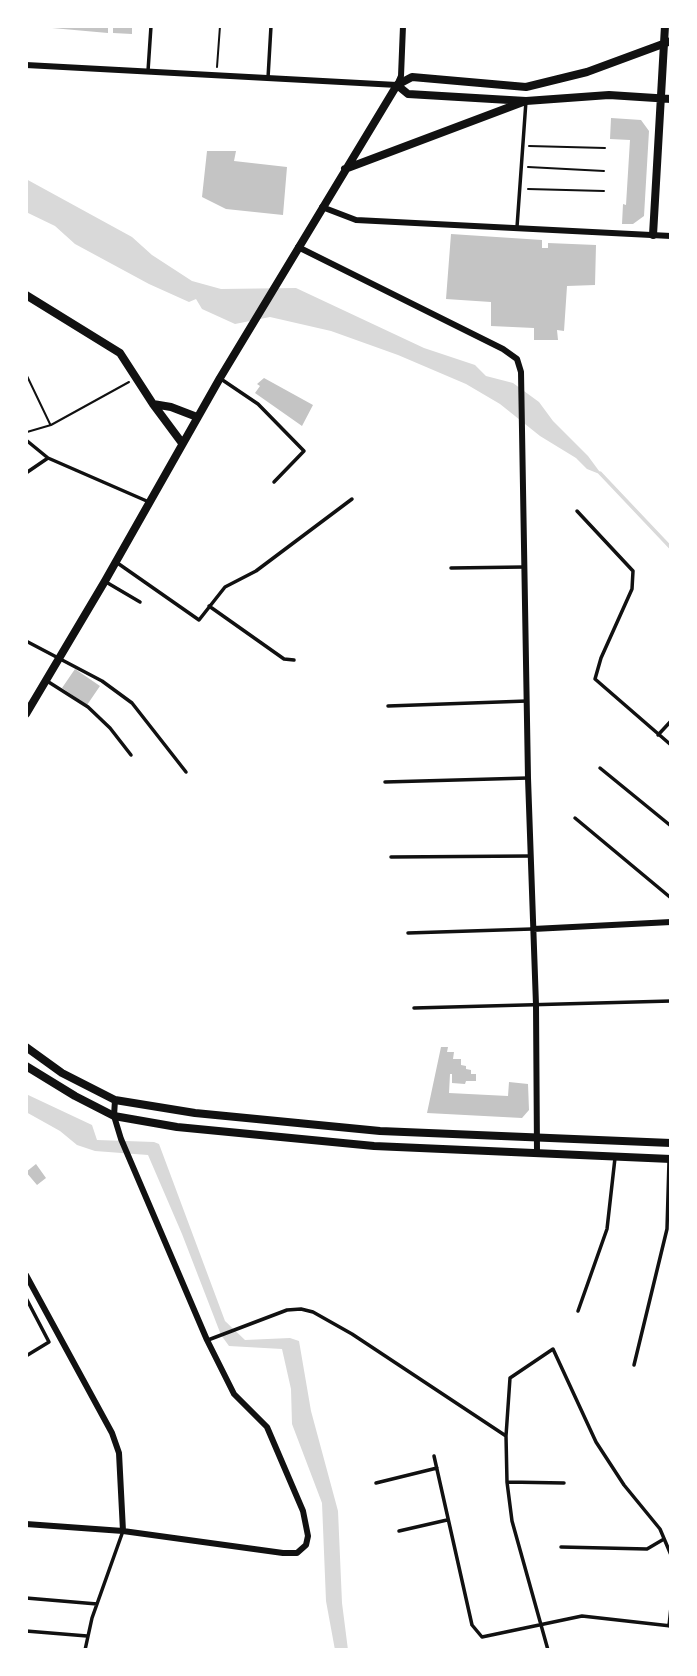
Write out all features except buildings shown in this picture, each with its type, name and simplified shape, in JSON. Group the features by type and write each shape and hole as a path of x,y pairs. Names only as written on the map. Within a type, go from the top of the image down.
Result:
{"street":[{"path":"26,713 116,562 219,378 322,206 394,93 401,76 403,26"},
{"path":"653,235 660,99 667,42 665,26"},
{"path":"26,65 397,85 412,77 526,87 587,72 667,42"},
{"path":"397,85 408,94 526,102 609,95 671,99"},
{"path":"345,169 526,102"},
{"path":"322,206 356,220 671,236"},
{"path":"298,247 503,349 517,359 521,372 537,1152"},
{"path":"26,295 120,353 153,404 183,443"},
{"path":"153,404 171,407 197,417"},
{"path":"533,929 671,922"},
{"path":"26,1047 62,1073 115,1100 195,1113 356,1129 671,1143"},
{"path":"26,1066 114,1116 177,1127 374,1146 670,1159"},
{"path":"26,1524 123,1531 283,1553 297,1553 306,1545 308,1536 303,1511 267,1427 234,1394 207,1340 121,1139 114,1116 115,1100"},
{"path":"26,1275 112,1433 119,1453 123,1531"}],"lane":[{"path":"148,73 151,26"},
{"path":"268,78 271,26"},
{"path":"517,228 526,102"},
{"path":"219,378 258,404 304,451 274,482"},
{"path":"26,440 48,458 149,502"},
{"path":"26,473 48,458"},
{"path":"116,562 199,620 225,587 256,571 352,499"},
{"path":"577,511 633,571 632,589 601,658 595,679 671,745"},
{"path":"451,568 524,567"},
{"path":"105,581 140,602"},
{"path":"208,606 284,659 295,660"},
{"path":"26,641 102,681 132,703 186,772"},
{"path":"47,681 88,707 110,728 131,755"},
{"path":"388,706 527,702"},
{"path":"658,735 671,721"},
{"path":"600,768 671,826"},
{"path":"385,782 528,778"},
{"path":"575,818 671,898"},
{"path":"391,858 530,856"},
{"path":"408,933 533,929"},
{"path":"414,1009 671,1001"},
{"path":"578,1311 607,1229 615,1156"},
{"path":"634,1365 667,1229 670,1159"},
{"path":"26,1298 49,1342 26,1356"},
{"path":"207,1340 286,1310 301,1309 313,1312 352,1334 506,1436"},
{"path":"548,1650 512,1521 507,1482 506,1436 510,1378 553,1349 596,1442 624,1485 660,1529 671,1555"},
{"path":"434,1456 472,1625 482,1637 582,1616 670,1626 671,1607"},
{"path":"376,1483 437,1468"},
{"path":"507,1482 564,1483"},
{"path":"399,1531 447,1520"},
{"path":"85,1650 97,1604 123,1531"},
{"path":"561,1547 647,1549 664,1539"},
{"path":"26,1598 97,1604"},
{"path":"26,1631 87,1636"}],"path":[{"path":"217,76 220,26"},
{"path":"522,146 605,148"},
{"path":"521,167 604,172"},
{"path":"520,189 604,191"},
{"path":"27,376 51,425"},
{"path":"26,432 51,425 138,378"}],"shaded area":[{"path":"26,179 132,237 152,255 192,281 221,289 296,288 424,348 475,365 486,376 513,383 539,402 602,475 587,469 576,458 540,436 500,404 466,384 398,355 331,331 270,317 235,324 202,309 196,299 189,302 149,284 75,244 55,226 26,212"},
{"path":"26,1094 92,1125 97,1140 159,1144 225,1321 245,1340 290,1338 299,1341 311,1411 338,1511 342,1603 348,1650 335,1650 326,1601 322,1503 292,1424 291,1389 282,1349 229,1346 221,1335 148,1155 95,1151 77,1145 60,1131 26,1112"}],"waterway":[{"path":"600,473 671,548"}]}
